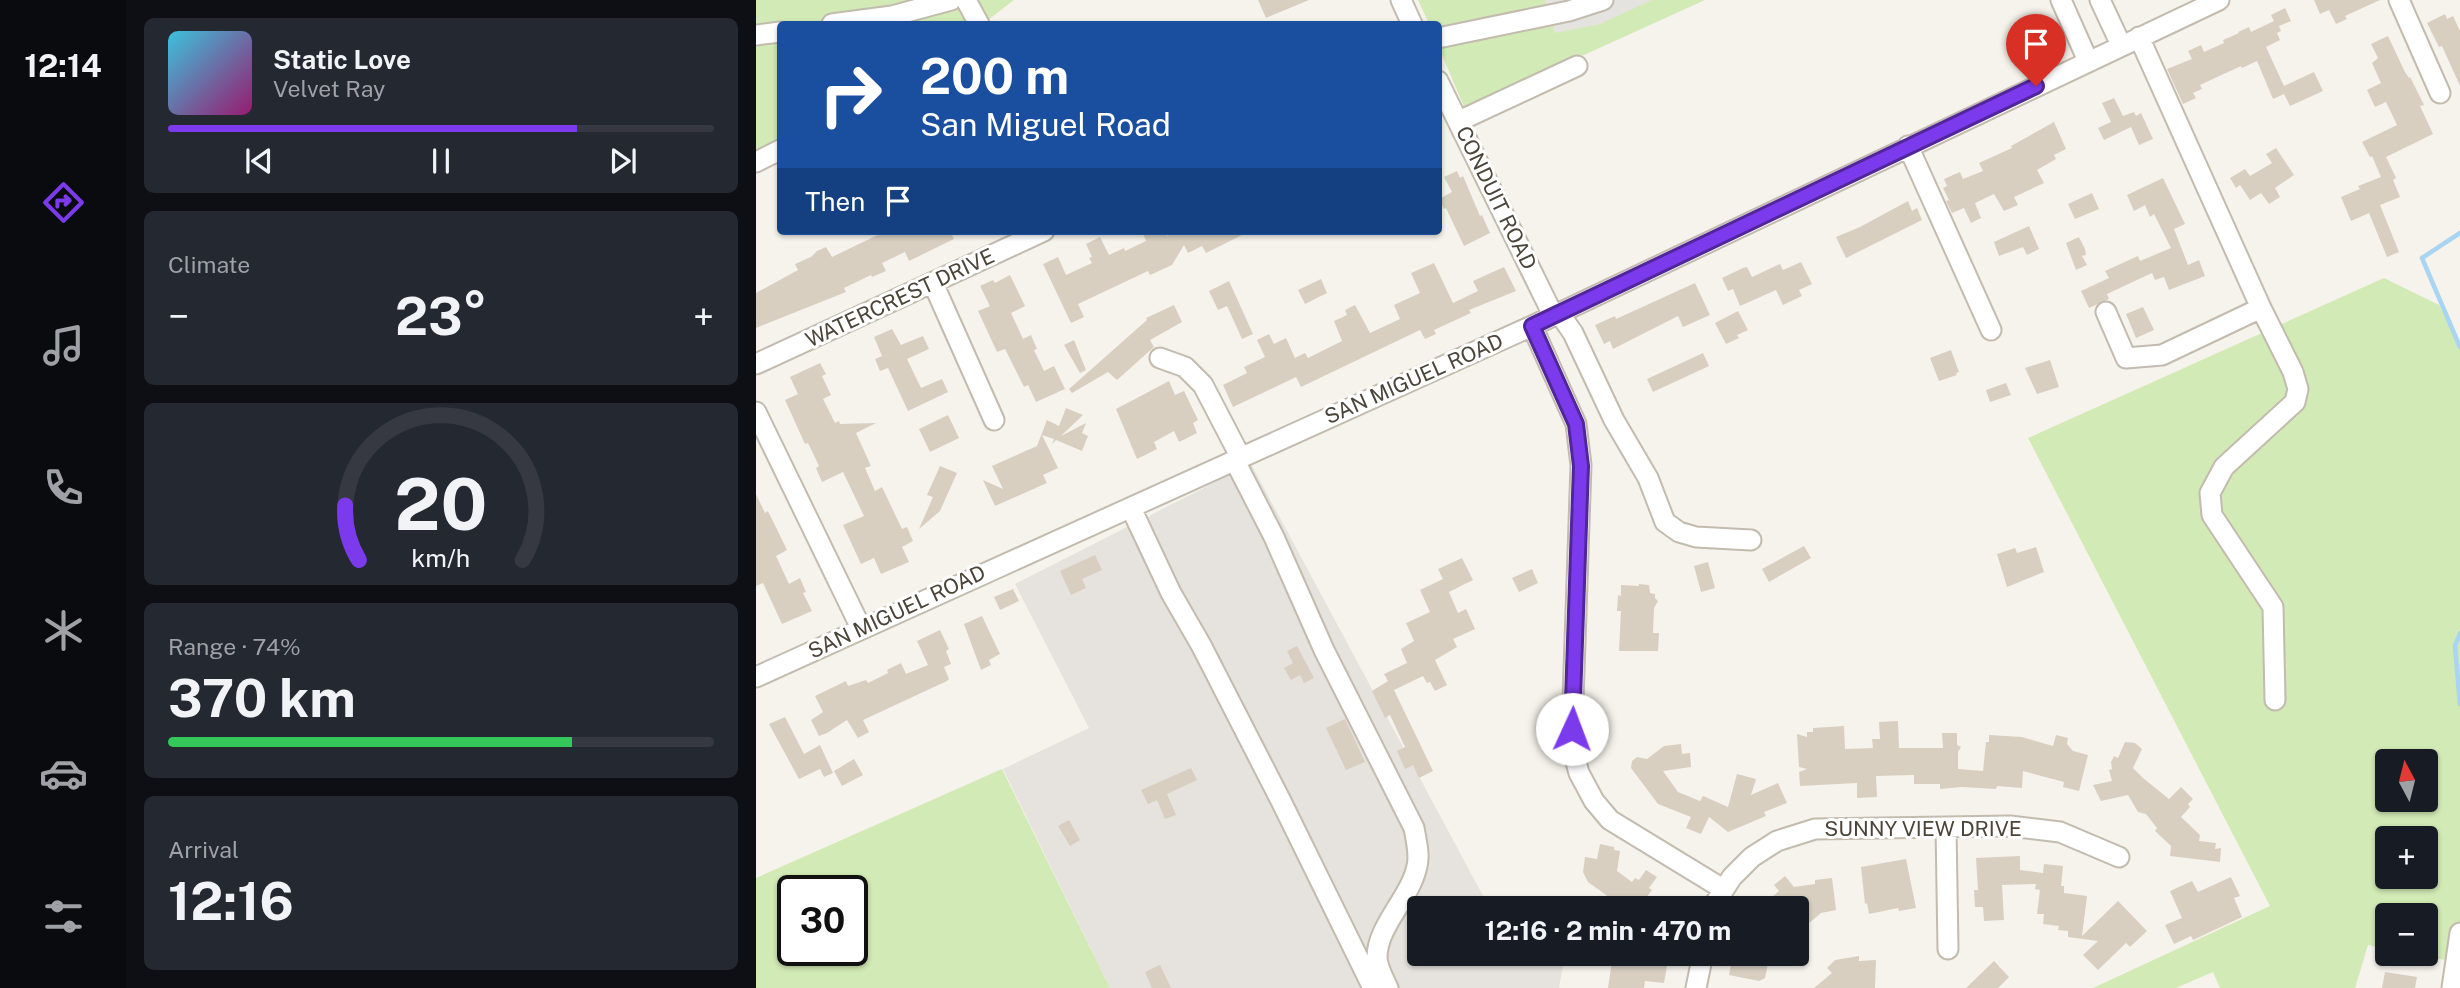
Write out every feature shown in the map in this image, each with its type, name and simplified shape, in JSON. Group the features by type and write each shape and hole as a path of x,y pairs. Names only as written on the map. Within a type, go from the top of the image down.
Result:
{"street":[{"path":"878,0 892,16"},
{"path":"854,21 892,16 950,0"},
{"path":"966,0 977,21"},
{"path":"1401,0 1411,21"},
{"path":"1442,37 1569,11 1603,0"},
{"path":"2061,0 2088,61"},
{"path":"2100,0 2130,41 2293,372 2298,390 2295,402 2224,467 2210,493 2212,515 2273,607 2275,700"},
{"path":"2399,0 2440,93"},
{"name":"SAN MIGUEL ROAD","path":"756,677 1532,326 2217,1"},
{"path":"756,35 777,32"},
{"path":"1459,121 1577,66"},
{"name":"CONDUIT ROAD","path":"1442,89 1556,314 1573,332 1614,419 1648,478 1665,522 1679,532 1696,537 1751,540"},
{"path":"1908,146 1991,330"},
{"path":"756,162 777,152"},
{"name":"WATERCREST DRIVE","path":"756,364 1035,235"},
{"path":"933,283 995,419"},
{"path":"2106,312 2126,358 2162,355 2268,321"},
{"path":"1532,326 1576,424 1581,466 1572,729 1573,751 1579,773 1594,801 1610,820 1723,889"},
{"path":"1160,358 1185,367 1203,385 1342,688 1414,828 1418,851 1417,867 1405,898 1379,942 1377,958 1388,988"},
{"path":"756,412 861,628"},
{"path":"1131,508 1171,593 1263,765 1373,988"},
{"name":"SUNNY VIEW DRIVE","path":"1719,896 1752,857 1777,841 1815,829 2010,825 2060,832 2119,858"},
{"path":"1946,827 1948,949"},
{"path":"2452,988 2458,963 2460,933"},
{"path":"1696,988 1701,966"}],"shaded area":[{"path":"1545,0 1652,0 1600,24 1555,33"},
{"path":"1251,464 1483,896 1407,896 1407,966 1563,966 1559,988 1110,988 1003,769 1089,728 1015,584"}],"green space":[{"path":"756,0 1014,0 987,21 777,21 777,148 756,159"},
{"path":"1418,0 1705,0 1465,109 1442,55 1442,21 1428,21"},
{"path":"2384,278 2439,305 2460,346 2460,933 2456,962 2438,959 2438,903 2375,903 2375,946 2368,945 2355,988 2220,988 2213,972 2176,988 2093,988 2270,906 2028,438"},
{"path":"1002,769 1110,988 756,988 756,878"}],"building":[{"path":"1258,0 1309,0 1266,18"},
{"path":"2314,0 2380,0 2345,16 2347,19 2336,24 2329,10 2320,14"},
{"path":"2285,8 2291,21 2279,26 2281,31 2277,33 2280,40 2266,47 2284,86 2314,72 2323,91 2290,106 2284,94 2273,99 2257,61 2200,85 2202,89 2193,93 2196,98 2183,104 2167,69 2192,59 2188,51 2201,45 2204,52 2249,27 2251,32 2274,21 2271,15"},
{"path":"2445,14 2447,19 2453,16 2460,31 2460,86 2442,46 2439,47 2427,23"},
{"path":"2388,36 2424,105 2420,106 2433,134 2386,157 2396,178 2393,180 2400,197 2380,205 2399,252 2387,257 2369,213 2351,221 2341,197 2360,189 2358,186 2381,177 2372,156 2370,157 2362,142 2397,125 2386,102 2375,107 2367,90 2381,83 2372,63 2378,58 2371,44"},
{"path":"2114,98 2123,116 2134,112 2136,116 2141,113 2153,139 2139,145 2131,127 2104,140 2098,128 2111,122 2102,103"},
{"path":"2054,122 2066,149 2054,155 2056,159 2037,170 2044,183 2014,197 2018,205 2004,211 1994,194 1975,203 1981,218 1971,223 1964,208 1952,213 1946,201 1949,200 1943,188 1947,186 1944,179 1960,172 1963,179 1983,171 1979,163 2012,148 2011,146"},
{"path":"2276,148 2294,175 2275,188 2280,197 2269,204 2261,193 2250,200 2240,185 2236,188 2230,178 2245,169 2250,176 2272,163 2266,154"},
{"path":"1457,171 1460,178 1463,176 1490,233 1464,246 1446,208 1442,205 1442,197 1452,192 1444,177"},
{"path":"2163,178 2185,224 2174,229 2188,265 2199,260 2205,276 2169,290 2164,277 2155,280 2152,273 2107,294 2109,299 2089,308 2081,291 2109,278 2105,271 2138,256 2140,261 2171,248 2154,214 2150,217 2145,205 2134,211 2127,195"},
{"path":"2092,193 2099,209 2075,219 2068,204"},
{"path":"1908,201 1912,211 1917,208 1922,220 1846,258 1836,237"},
{"path":"2029,226 2039,249 2027,255 2023,247 1999,256 1994,242"},
{"path":"878,235 952,235 954,239 909,261 905,252 882,263 886,271 844,288 846,292 756,328 756,293 798,270 795,264 811,257 817,251 826,247 832,257"},
{"path":"1144,235 1242,235 1206,253 1202,246 1188,253 1184,245 1172,265 1150,275 1148,271 1078,304 1084,317 1071,323 1043,264 1058,257 1066,275 1092,263 1086,244 1100,237 1109,255 1146,241"},
{"path":"2079,237 2085,249 2086,255 2082,256 2087,265 2076,270 2066,243"},
{"path":"1801,262 1812,284 1799,290 1802,296 1783,305 1776,290 1740,306 1733,289 1728,291 1722,278 1747,267 1752,277 1780,264 1783,270"},
{"path":"1434,263 1453,303 1478,291 1473,281 1504,267 1516,291 1469,310 1471,313 1434,330 1436,334 1425,339 1420,330 1301,387 1296,377 1233,407 1223,385 1247,373 1244,367 1265,357 1257,340 1269,334 1274,344 1286,338 1295,358 1305,353 1308,358 1342,341 1334,321 1347,315 1345,310 1355,305 1370,333 1400,319 1394,305 1420,293 1411,273"},
{"path":"1010,275 1025,306 1011,313 1023,339 1031,335 1037,349 1034,350 1044,371 1054,366 1065,389 1036,402 1028,385 1024,387 1005,349 997,352 978,311 990,306 980,286 993,280 995,283"},
{"path":"1321,279 1327,293 1305,304 1298,290"},
{"path":"1229,281 1253,334 1242,339 1227,306 1218,310 1209,291"},
{"path":"1695,283 1710,315 1683,327 1678,316 1613,349 1610,341 1604,344 1595,325 1615,316 1616,319"},
{"path":"1174,305 1182,322 1150,340 1154,347 1117,380 1108,372 1072,393 1069,389 1147,320 1146,318"},
{"path":"2143,307 2154,330 2136,338 2126,314"},
{"path":"1738,311 1748,330 1726,344 1715,323"},
{"path":"892,329 901,345 923,336 929,349 907,359 921,388 942,379 948,392 908,411 888,368 880,371 875,359 882,356 874,337"},
{"path":"1074,340 1086,370 1080,373 1064,345"},
{"path":"1951,350 1959,372 1939,381 1930,358"},
{"path":"1703,353 1709,366 1653,392 1647,379"},
{"path":"2050,360 2059,387 2037,394 2025,368"},
{"path":"820,363 826,374 822,376 831,395 823,399 835,423 876,423 856,433 871,466 865,468 875,491 882,487 902,529 907,527 913,541 902,547 909,562 881,574 874,558 861,564 843,525 864,516 843,472 822,482 816,468 819,466 808,443 805,444 785,400 798,394 790,377"},
{"path":"1169,381 1175,395 1184,391 1198,420 1193,423 1197,433 1179,442 1174,431 1154,442 1157,449 1137,459 1116,409"},
{"path":"2006,383 2011,395 1990,402 1986,390"},
{"path":"1066,408 1083,415 1061,436 1086,423 1082,433 1088,436 1082,451 1056,440 1052,444 1054,439 1042,435 1058,468 1043,475 1047,483 995,506 983,480 1003,489 992,466 1037,446 1047,420 1059,426"},
{"path":"948,415 959,438 930,452 919,429"},
{"path":"940,466 957,473 940,511 919,529 933,497 927,495"},
{"path":"756,494 765,513 768,511 787,550 776,556 789,584 800,578 806,592 803,593 812,611 782,624 763,583 756,586"},
{"path":"1804,546 1811,558 1769,582 1762,569"},
{"path":"2036,547 2044,572 2007,587 1997,554 2015,548 2017,553"},
{"path":"1095,555 1102,570 1082,579 1086,588 1071,595 1060,571"},
{"path":"1462,558 1473,580 1449,592 1458,613 1466,609 1475,629 1453,639 1457,647 1435,660 1447,685 1435,691 1423,676 1394,690 1433,771 1419,778 1413,765 1405,769 1397,751 1405,747 1390,715 1385,718 1372,691 1388,681 1384,674 1407,663 1401,649 1414,641 1406,623 1430,612 1420,590 1443,579 1438,569"},
{"path":"1708,562 1715,588 1701,592 1694,566"},
{"path":"1532,569 1538,583 1519,592 1512,578"},
{"path":"1621,585 1649,585 1650,593 1655,594 1658,601 1654,608 1653,633 1659,633 1658,651 1619,651 1621,611 1617,611 1618,595 1621,596"},
{"path":"1013,589 1019,601 1000,610 994,597"},
{"path":"982,616 1000,654 989,660 991,665 981,670 964,624"},
{"path":"940,630 949,649 946,651 951,664 944,667 949,679 947,681 863,720 869,732 858,738 847,720 819,736 811,720 823,712 815,696 846,681 848,686 866,680 868,683 901,663 906,674 928,665 917,641"},
{"path":"1297,646 1314,678 1304,683 1300,675 1291,680 1284,668 1293,663 1287,651"},
{"path":"785,717 804,754 820,745 833,773 824,777 820,769 799,779 769,724"},
{"path":"1345,719 1365,762 1346,770 1326,728"},
{"path":"1898,721 1899,748 1943,748 1942,733 1957,733 1957,745 1961,747 1958,752 1958,769 1983,771 1989,735 2022,737 2053,746 2056,735 2068,738 2067,744 2073,751 2088,755 2079,791 2063,787 2064,782 2023,771 2022,788 1997,786 1996,789 1940,789 1940,784 1914,784 1914,775 1876,776 1877,797 1857,798 1857,783 1800,786 1799,772 1807,769 1799,767 1797,734 1807,737 1807,732 1813,732 1813,728 1844,726 1845,749 1873,748 1872,739 1880,739 1879,722"},
{"path":"2125,742 2135,743 2142,749 2133,768 2143,778 2169,799 2181,787 2193,799 2181,817 2200,835 2199,841 2216,843 2215,849 2221,848 2220,862 2170,856 2171,846 2155,831 2157,828 2146,814 2138,812 2128,795 2101,801 2093,785 2112,781 2109,770 2112,769 2111,762 2114,756 2118,758"},
{"path":"1681,744 1682,754 1690,753 1691,767 1663,771 1678,792 1700,801 1703,796 1728,807 1737,774 1756,779 1751,795 1778,783 1787,803 1764,812 1766,816 1728,832 1709,817 1701,834 1686,828 1691,817 1658,804 1631,768 1632,761 1637,757 1647,759 1664,746"},
{"path":"854,759 863,775 842,786 834,771"},
{"path":"1191,768 1197,780 1167,794 1176,815 1165,819 1157,800 1148,804 1141,790"},
{"path":"1069,820 1080,840 1070,846 1058,826"},
{"path":"1600,844 1614,847 1614,850 1620,851 1617,871 1632,882 1635,878 1639,880 1646,870 1657,877 1649,888 1652,890 1648,896 1607,896 1588,882 1583,872 1585,857 1597,859"},
{"path":"2020,856 2020,870 2043,873 2044,864 2063,866 2061,886 2064,886 2064,893 2087,896 2082,936 2118,901 2147,931 2130,947 2126,943 2098,970 2083,955 2098,941 2068,937 2068,931 2058,930 2059,926 2043,924 2044,914 2037,914 2040,890 2035,889 2036,884 2002,885 2004,920 1984,921 1983,907 1975,907 1974,890 1978,890 1976,858"},
{"path":"1906,859 1916,908 1899,911 1898,908 1869,914 1867,903 1865,904 1861,867"},
{"path":"1785,876 1794,887 1832,878 1836,910 1821,913 1809,923 1809,896 1773,896 1779,891 1774,885"},
{"path":"2231,877 2240,896 2234,898 2242,917 2193,940 2191,936 2174,944 2165,925 2182,918 2170,891 2192,881 2198,892"},
{"path":"1859,956 1859,961 1876,960 1875,988 1814,988 1832,973 1827,968 1835,960"},
{"path":"1994,961 2009,977 1998,988 1966,988"},
{"path":"1160,965 1171,988 1152,988 1145,972"},
{"path":"1611,966 1667,966 1664,983 1645,981 1644,988 1608,988"},
{"path":"1731,966 1768,966 1765,978 1759,981 1729,975"},
{"path":"2385,972 2417,977 2415,988 2382,988"}],"waterway":[{"path":"2460,233 2422,258 2460,347"},
{"path":"2460,633 2455,646 2460,704"}],"route":[{"path":"1572,729 1581,466 1576,424 1532,326 2036,86"}]}
